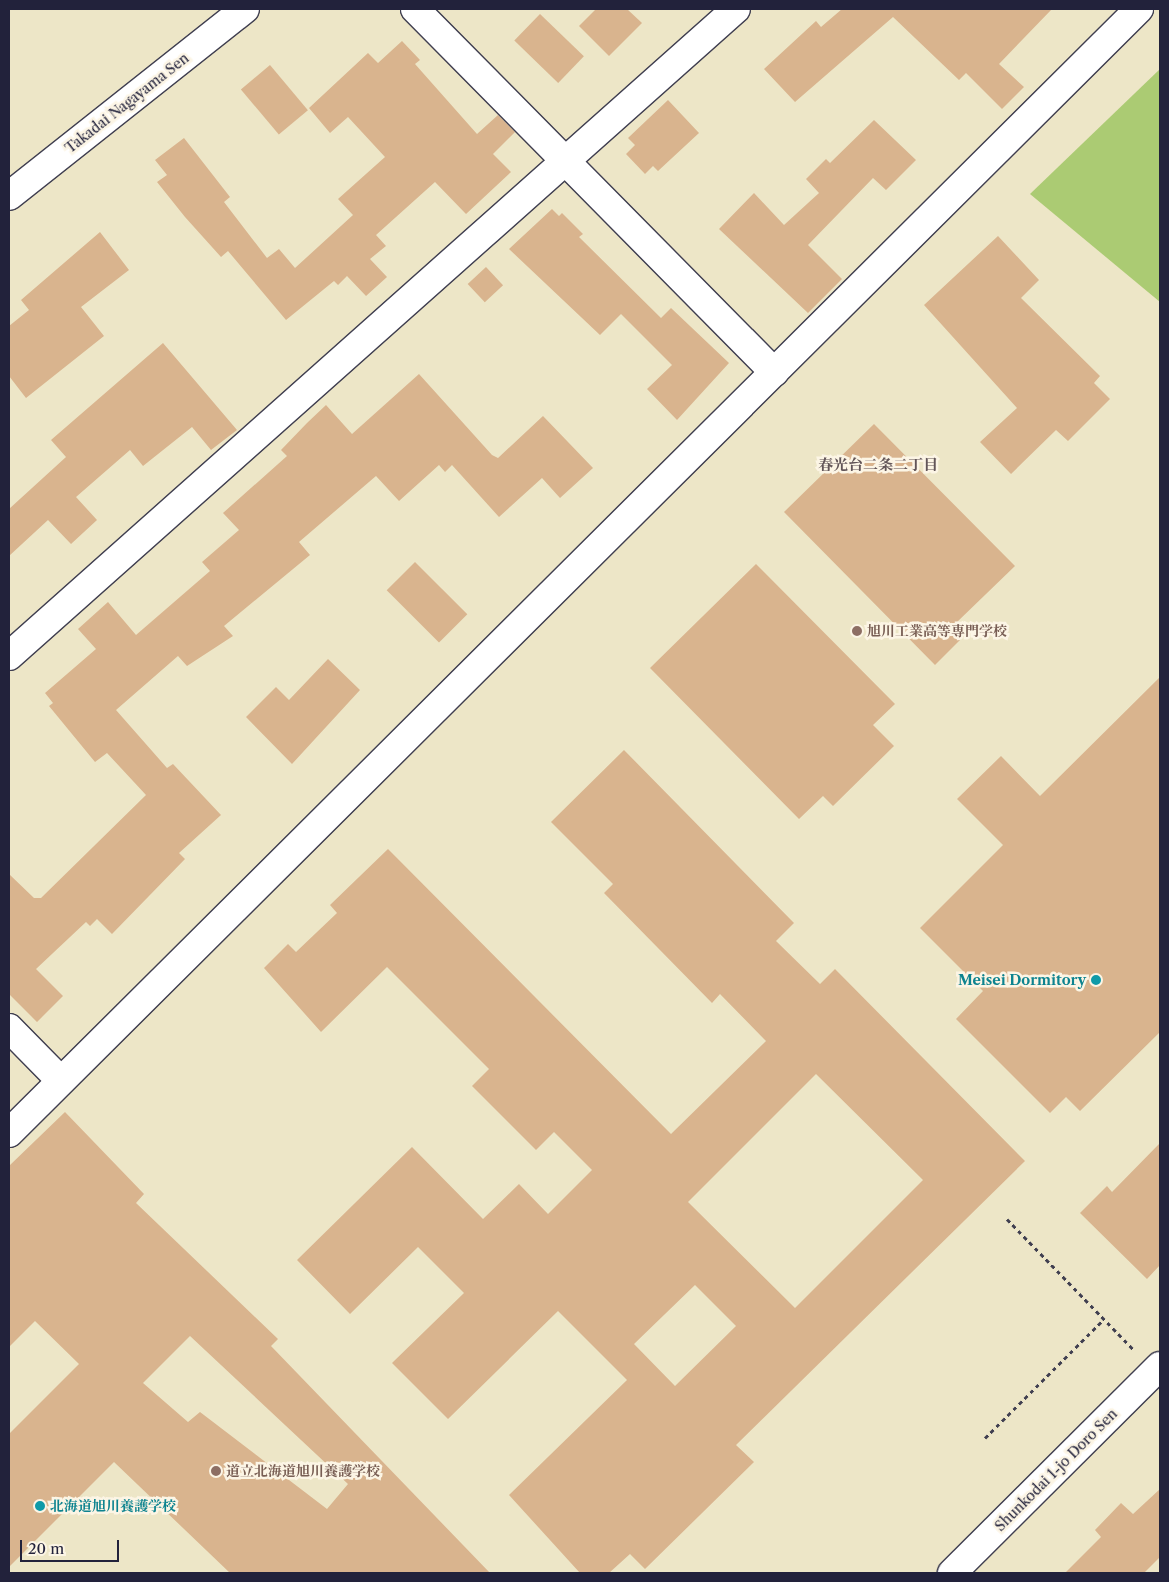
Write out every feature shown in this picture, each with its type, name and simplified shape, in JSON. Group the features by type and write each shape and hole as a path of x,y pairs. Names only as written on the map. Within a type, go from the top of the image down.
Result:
{"street":[{"name":"Takadai Nagayama Sen","path":"9,196 245,9"},
{"path":"415,9 774,372"},
{"path":"9,656 736,9"},
{"path":"9,1133 1139,9"},
{"path":"9,1028 61,1081"},
{"name":"Shunkodai 1-jo Doro Sen","path":"952,1573 1160,1366"}],"path":[{"path":"1008,1219 1135,1351"},
{"path":"986,1438 1104,1319"}],"green space":[{"path":"1160,69 1160,302 1030,194"}],"building":[{"path":"596,9 627,9 642,23 609,56 579,26"},
{"path":"842,9 1052,9 999,64 1024,87 1002,109 966,73 959,80 893,17 795,102 764,69 816,21 821,27"},
{"path":"540,14 584,56 558,83 514,41"},
{"path":"402,41 420,60 415,64 477,134 498,115 515,132 493,154 511,172 466,214 435,182 376,235 386,246 370,259 387,277 366,296 347,276 338,285 334,281 286,320 228,251 221,257 185,217 157,182 167,175 155,160 184,138 230,197 224,202 267,258 279,249 295,268 353,215 338,199 385,157 348,117 330,133 309,108 368,53 378,63"},
{"path":"270,65 308,110 279,135 241,89"},
{"path":"668,100 699,133 658,171 653,166 645,174 626,154 635,145 628,138"},
{"path":"874,120 916,160 886,190 873,178 808,245 842,279 808,313 719,229 754,193 784,225 819,193 806,179 826,159 830,163"},
{"path":"552,209 559,216 562,213 583,234 579,237 661,318 671,308 729,363 677,420 647,389 672,365 621,314 600,335 509,249"},
{"path":"100,232 129,270 81,307 104,336 26,398 9,376 9,326 29,310 21,300"},
{"path":"998,236 1039,280 1021,298 1100,376 1094,383 1110,399 1068,441 1056,430 1011,474 980,442 1017,408 924,305"},
{"path":"486,267 503,285 485,302 468,284"},
{"path":"163,343 237,430 211,450 192,427 143,466 130,450 76,497 97,520 71,544 48,520 9,556 9,509 66,457 51,440"},
{"path":"419,374 492,455 498,458 543,416 593,468 560,498 542,478 499,517 452,465 445,472 439,465 399,501 376,476 299,542 310,555 224,626 233,636 187,666 178,656 116,710 167,768 173,764 221,815 179,853 185,859 112,934 97,919 90,926 86,922 36,969 63,996 37,1022 9,994 9,874 34,898 41,898 146,795 107,753 95,762 49,706 53,703 45,693 96,649 78,629 108,602 136,635 210,571 202,562 239,530 223,513 287,456 281,450 326,405 352,434"},
{"path":"874,424 1015,566 956,623 967,633 935,665 784,512"},
{"path":"415,562 467,614 439,643 387,590"},
{"path":"756,564 895,704 873,725 894,746 833,806 823,796 799,819 650,668"},
{"path":"328,659 360,690 292,764 246,717 276,687 289,700"},
{"path":"1160,677 1160,1032 1080,1111 1066,1097 1050,1113 956,1019 983,991 920,928 1003,845 957,799 1001,756 1040,796"},
{"path":"624,750 794,923 776,941 820,984 835,969 1025,1161 736,1445 754,1462 645,1569 630,1554 609,1573 580,1573 509,1495 627,1380 558,1311 448,1419 392,1363 464,1293 418,1247 350,1314 297,1260 412,1147 483,1219 519,1184 548,1214 592,1170 554,1132 536,1150 472,1086 489,1069 387,967 321,1032 264,968 288,944 296,952 337,913 330,905 388,849 671,1134 766,1041 720,994 712,1003 604,893 613,884 551,822","holes":["816,1074 923,1180 795,1308 688,1202","695,1285 736,1326 675,1386 634,1344"]},
{"name":"道立北海道旭川養護学校","path":"65,1112 144,1194 136,1203 278,1339 271,1346 490,1573 230,1573 114,1462 9,1567 9,1434 79,1364 35,1321 9,1347 9,1166","holes":["190,1336 348,1484 327,1509 200,1412 188,1422 143,1383"]},
{"path":"1160,1143 1160,1265 1147,1279 1080,1213 1107,1186 1112,1192"},
{"path":"1160,1489 1160,1557 1144,1573 1065,1573 1101,1537 1095,1530 1121,1503 1133,1514"}],"place":[{"name":"旭川工業高等専門学校","path":"857,631"},
{"name":"Meisei Dormitory","path":"1096,980"},
{"name":"道立北海道旭川養護学校","path":"216,1471"},
{"name":"北海道旭川養護学校","path":"40,1506"}],"district":[{"name":"春光台二条二丁目","path":"878,465"}]}
